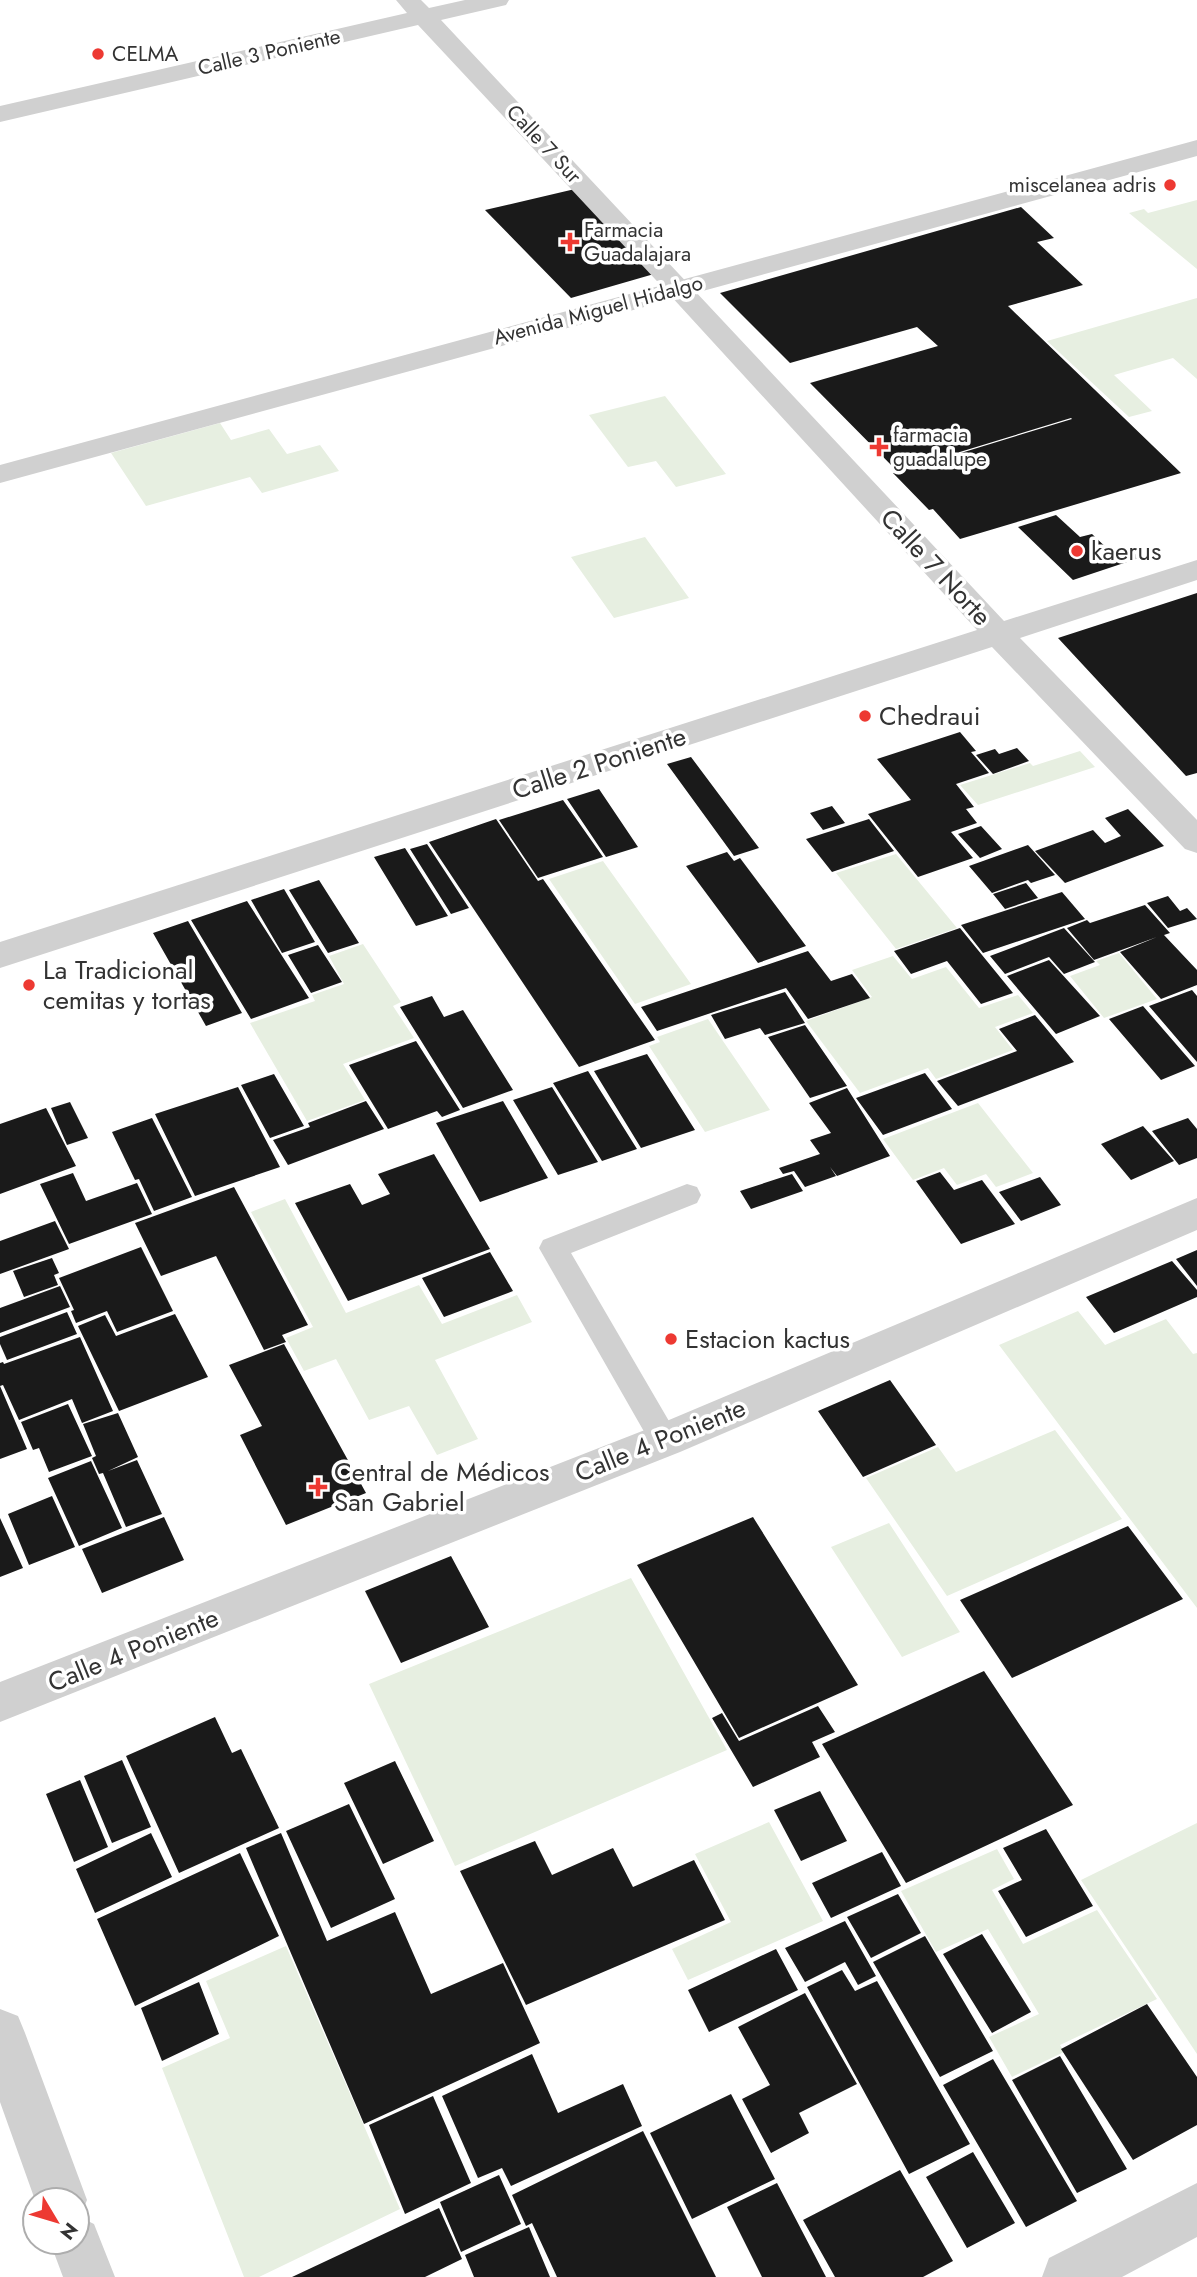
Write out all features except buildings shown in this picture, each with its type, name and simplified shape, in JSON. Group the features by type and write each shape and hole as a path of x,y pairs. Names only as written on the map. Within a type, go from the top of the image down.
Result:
{"street":[{"name":"Calle 3 Poniente","path":"0,114 416,8 497,0"},
{"name":"Calle 7 Sur","path":"416,8 679,288"},
{"name":"Avenida Miguel Hidalgo","path":"0,474 1197,148"},
{"name":"Calle 7 Norte","path":"679,288 998,635 1197,841"},
{"name":"Calle 2 Poniente","path":"0,955 1197,570"},
{"name":"Calle 4 Poniente","path":"0,1702 665,1440 1197,1213"},
{"path":"0,2033 56,2186"},
{"path":"1068,2277 1197,2209"},
{"path":"81,2256 89,2277"}],"lane":[{"path":"665,1440 553,1248 687,1195"}],"shaded area":[{"path":"1197,200 1197,269 1129,213 1144,209 1148,213"},
{"path":"1197,298 1197,379 1173,358 1114,375 1152,411 1129,417 1047,341"},
{"path":"665,396 726,474 676,487 656,461 628,467 589,415"},
{"path":"220,423 231,440 269,429 287,454 320,445 339,471 262,493 250,477 146,506 111,453"},
{"path":"645,537 689,598 614,618 571,557"},
{"path":"1080,751 1095,767 978,805 960,785 1030,763 1033,766"},
{"path":"896,854 957,928 896,949 836,873"},
{"path":"603,861 691,984 635,1004 549,879"},
{"path":"363,944 401,1002 393,1006 414,1038 343,1064 365,1100 307,1121 250,1023 315,1001 312,995 344,984 329,956"},
{"path":"1119,953 1157,999 1104,1018 1070,976 1100,965 1096,961"},
{"path":"893,956 912,979 946,967 979,1008 1018,995 1033,1013 995,1027 1013,1050 936,1079 928,1068 860,1093 806,1021 872,997 852,970"},
{"path":"708,1019 770,1110 705,1132 649,1046 660,1042 657,1037"},
{"path":"978,1103 1033,1173 996,1187 986,1174 957,1185 944,1168 913,1180 883,1139"},
{"path":"285,1199 346,1313 419,1285 442,1324 517,1295 532,1322 435,1360 478,1439 437,1455 409,1406 369,1420 336,1359 304,1371 286,1338 313,1327 251,1212"},
{"path":"1078,1311 1105,1345 1166,1319 1193,1354 1197,1353 1197,1608 999,1345"},
{"path":"1055,1430 1122,1519 947,1596 866,1478 938,1447 956,1472"},
{"path":"889,1523 960,1632 902,1657 831,1547"},
{"path":"631,1578 727,1750 455,1866 369,1684"},
{"path":"769,1822 823,1921 688,1980 672,1949 731,1922 695,1854"},
{"path":"1197,1823 1197,2054 1081,1880"},
{"path":"997,1849 1014,1879 992,1890 1023,1944 1097,1910 1157,1999 1060,2045 1064,2052 1012,2077 989,2037 1039,2014 988,1929 936,1952 901,1891"},
{"path":"286,1946 400,2209 259,2277 244,2277 162,2068 230,2038 206,1981"}],"place":[{"name":"CELMA","path":"98,54"},
{"name":"miscelanea adris","path":"1170,185"},
{"name":"Farmacia Guadalajara","path":"570,242"},
{"name":"farmacia guadalupe","path":"879,447"},
{"name":"kaerus","path":"1077,551"},
{"name":"Chedraui","path":"865,716"},
{"name":"La Tradicional cemitas y tortas","path":"29,985"},
{"name":"Estacion kactus","path":"671,1339"},
{"name":"Central de Médicos San Gabriel","path":"318,1487"}]}
